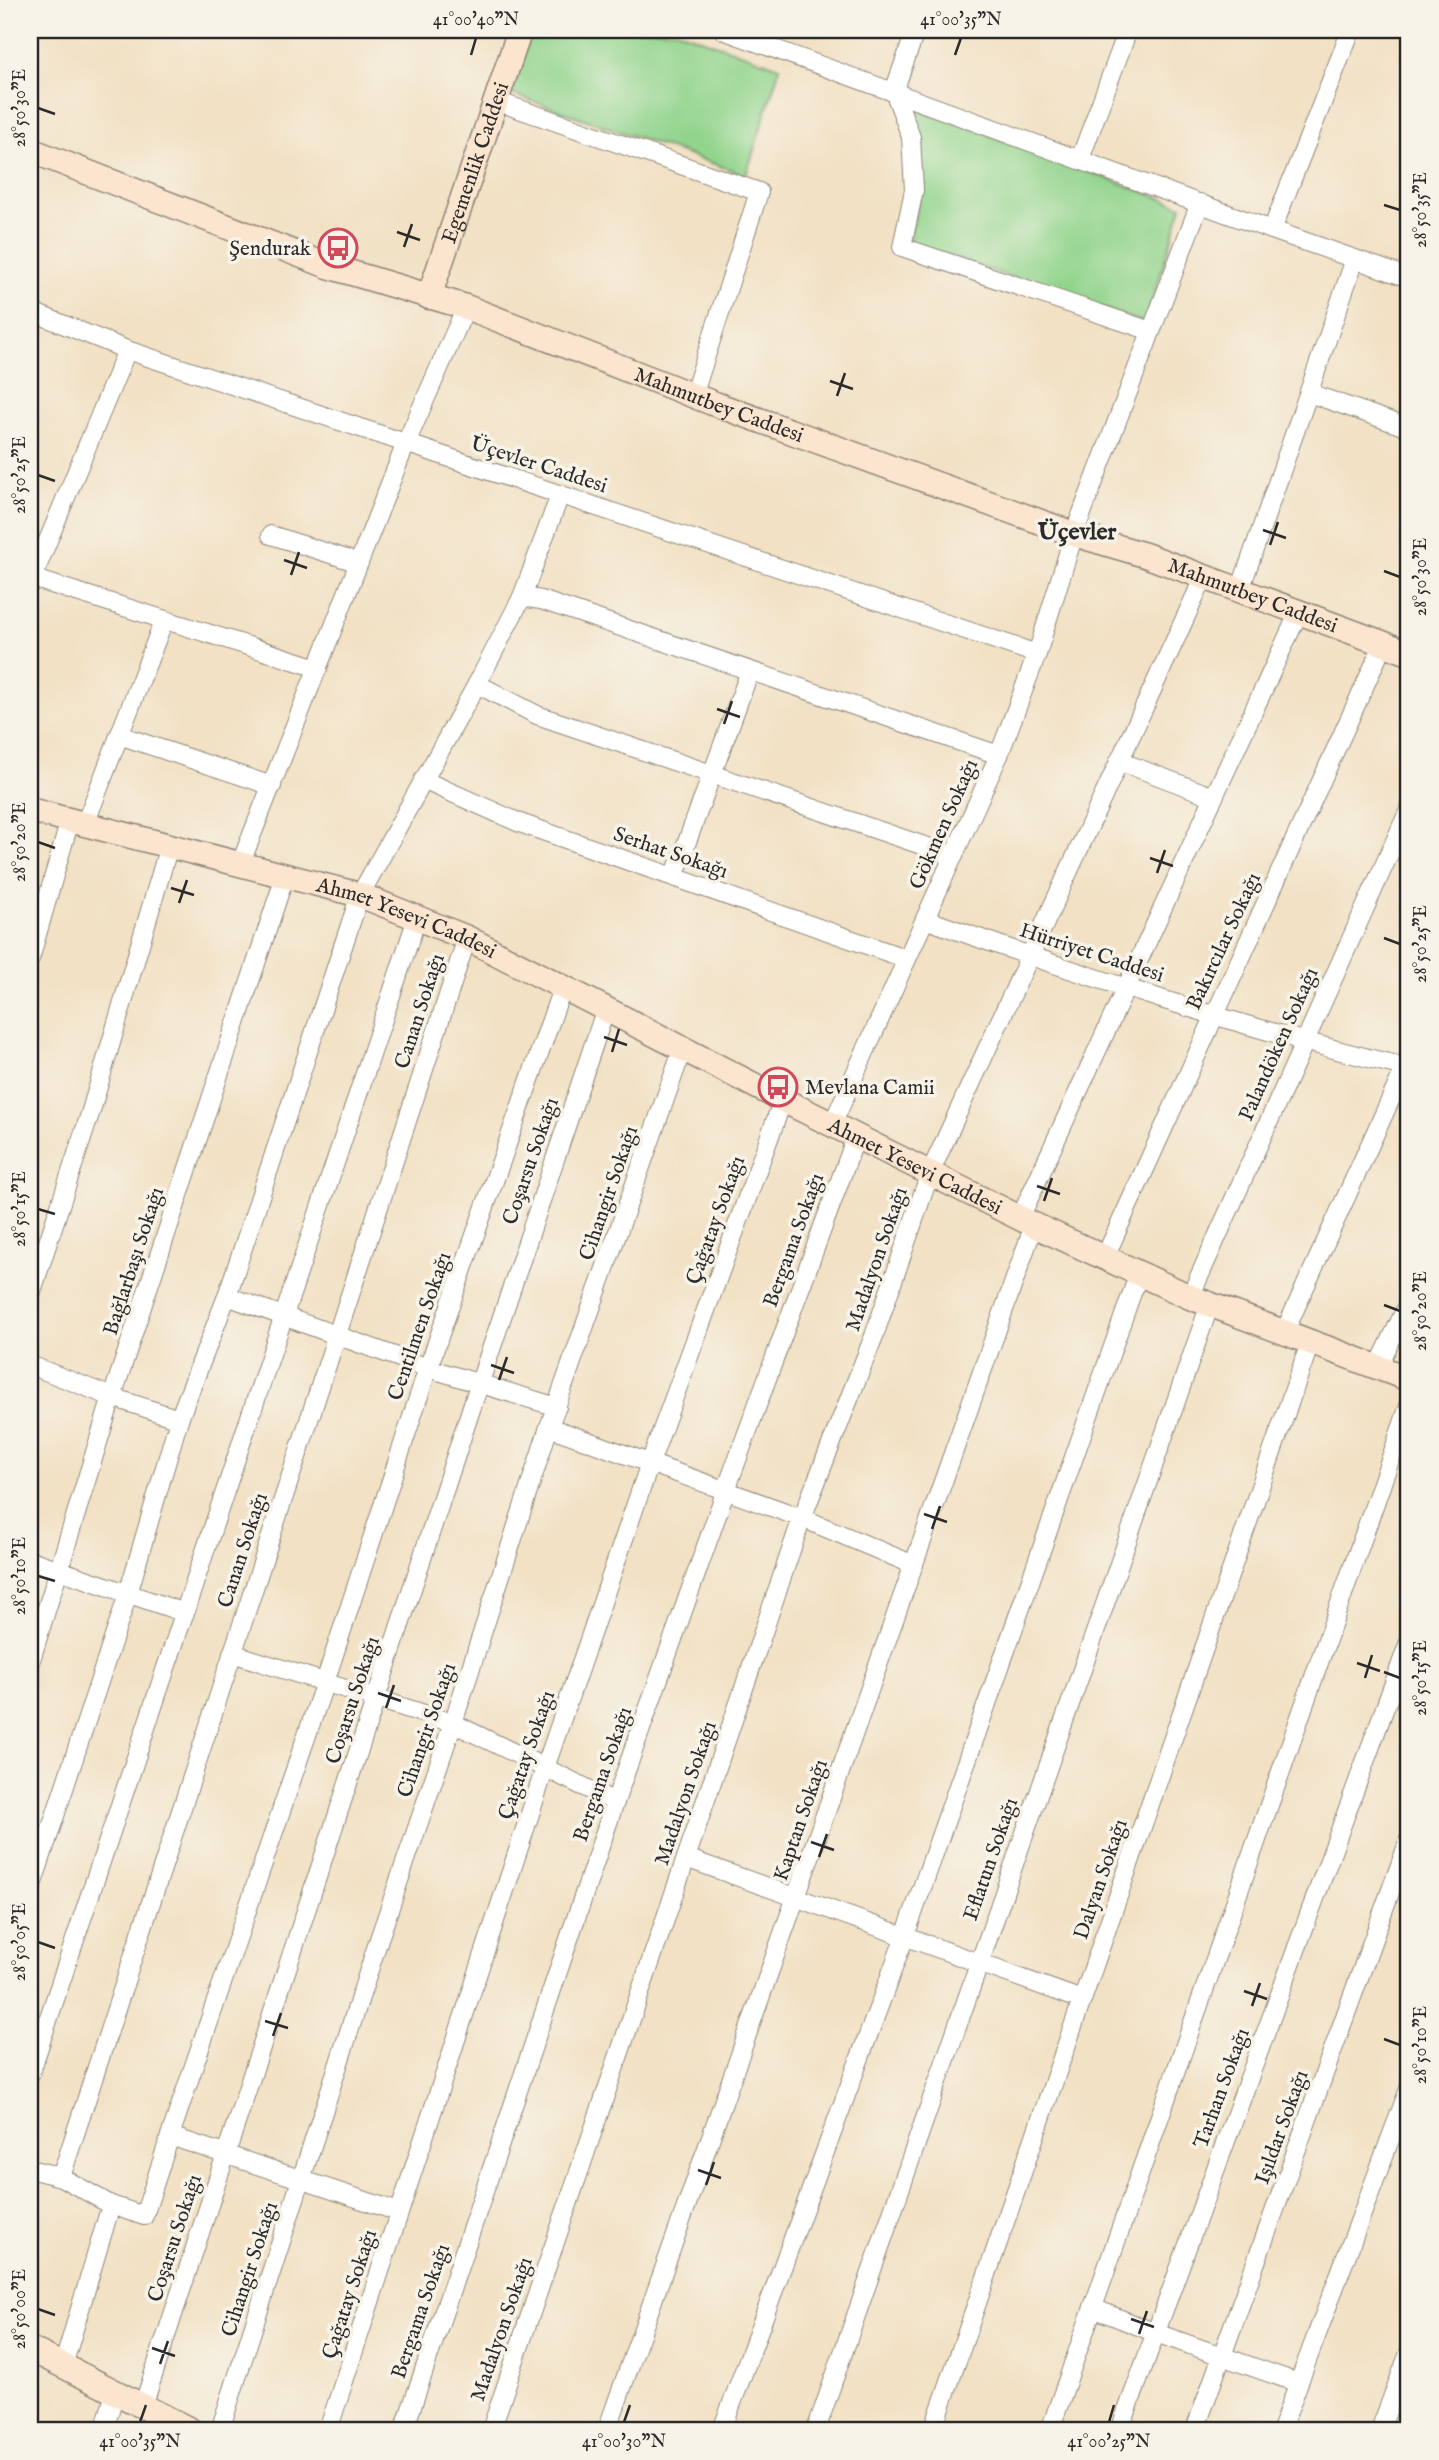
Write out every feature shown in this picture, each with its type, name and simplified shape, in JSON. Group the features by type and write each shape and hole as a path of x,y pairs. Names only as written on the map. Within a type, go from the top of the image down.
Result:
{"street":[{"name":"Egemenlik Caddesi","path":"429,297 520,30"},
{"path":"723,30 1409,278"},
{"path":"916,30 894,91 911,137 914,177 914,190 902,247 1151,331"},
{"path":"1080,159 1128,30"},
{"path":"1272,230 1350,30"},
{"path":"496,101 759,192 693,396"},
{"name":"Mahmutbey Caddesi","path":"31,157 328,266 466,307 693,396 1074,534 1145,555 1409,653"},
{"name":"Gökmen Sokağı","path":"832,1125 999,755 1037,654 1074,534 1200,203"},
{"path":"1240,590 1355,259"},
{"path":"240,865 406,443 466,307"},
{"name":"Üçevler Caddesi","path":"30,311 127,350 1037,654"},
{"path":"127,350 35,554 31,581 318,668"},
{"path":"1309,393 1409,428"},
{"path":"30,1892 128,1594 179,1419 227,1296 360,895 522,597 561,495"},
{"path":"271,535 359,563"},
{"name":"Madalyon Sokağı","path":"491,2430 802,1518 874,1336 930,1173 1204,577"},
{"path":"522,597 541,600 999,755"},
{"name":"Kaptan Sokağı","path":"607,2430 914,1565 1027,1222 1126,988 1299,612"},
{"path":"30,959 77,822 119,736 164,620"},
{"name":"Bakırcılar Sokağı","path":"1105,1258 1384,643"},
{"path":"674,877 750,671"},
{"path":"477,684 537,715 954,856"},
{"path":"119,736 272,786"},
{"path":"1119,761 1214,797"},
{"name":"Serhat Sokağı","path":"424,780 520,823 907,959"},
{"name":"Ahmet Yesevi Caddesi","path":"30,810 360,895 467,937 1027,1222 1200,1301 1409,1379"},
{"name":"Palandöken Sokağı","path":"1200,1301 1305,1040 1409,810"},
{"path":"30,1297 90,1114 169,846"},
{"name":"Bağlarbaşı Sokağı","path":"30,1663 112,1397 285,876"},
{"path":"30,2074 417,918"},
{"name":"Hürriyet Caddesi","path":"925,919 1029,957 1214,1015 1408,1064"},
{"name":"Canan Sokağı","path":"61,2177 467,937"},
{"name":"Centilmen Sokağı","path":"111,2204 144,2217 428,1368 563,986"},
{"name":"Coşarsu Sokağı","path":"143,2406 606,1008"},
{"name":"Cihangir Sokağı","path":"220,2430 549,1427 683,1048"},
{"path":"1284,1333 1408,1064"},
{"name":"Çağatay Sokağı","path":"328,2430 545,1768 650,1463 783,1100"},
{"name":"Bergama Sokağı","path":"404,2430 615,1802 856,1137"},
{"path":"722,2430 905,1936 1139,1273"},
{"path":"227,1296 428,1368 557,1407"},
{"name":"Eflatun Sokağı","path":"816,2430 978,1962 1200,1301"},
{"path":"1378,1367 1409,1302"},
{"name":"Dalyan Sokağı","path":"933,2430 1310,1343"},
{"path":"30,1365 112,1397 179,1419"},
{"path":"1050,2430 1409,1406"},
{"path":"549,1427 802,1518 914,1565"},
{"path":"30,1560 185,1613"},
{"name":"Tarhan Sokağı","path":"1120,2430 1409,1642"},
{"path":"232,1653 453,1723 615,1802"},
{"name":"Işıldar Sokağı","path":"1195,2430 1409,1840"},
{"path":"686,1858 1082,2000"},
{"path":"1281,2430 1409,2089"},
{"path":"170,2136 399,2212"},
{"path":"30,2169 61,2177 111,2204 63,2366"},
{"path":"1093,2308 1298,2383"},
{"path":"30,2349 190,2430"},
{"path":"1382,2430 1409,2353"},
{"path":"104,2430 116,2393"}],"green space":[{"path":"531,30 676,30 780,67 746,175 512,94"},
{"path":"913,107 1182,206 1145,323 908,242 923,185"}],"place":[{"name":"Şendurak","path":"338,248"},
{"name":"Mevlana Camii","path":"778,1087"}],"district":[{"name":"Üçevler","path":"1077,531"}]}
